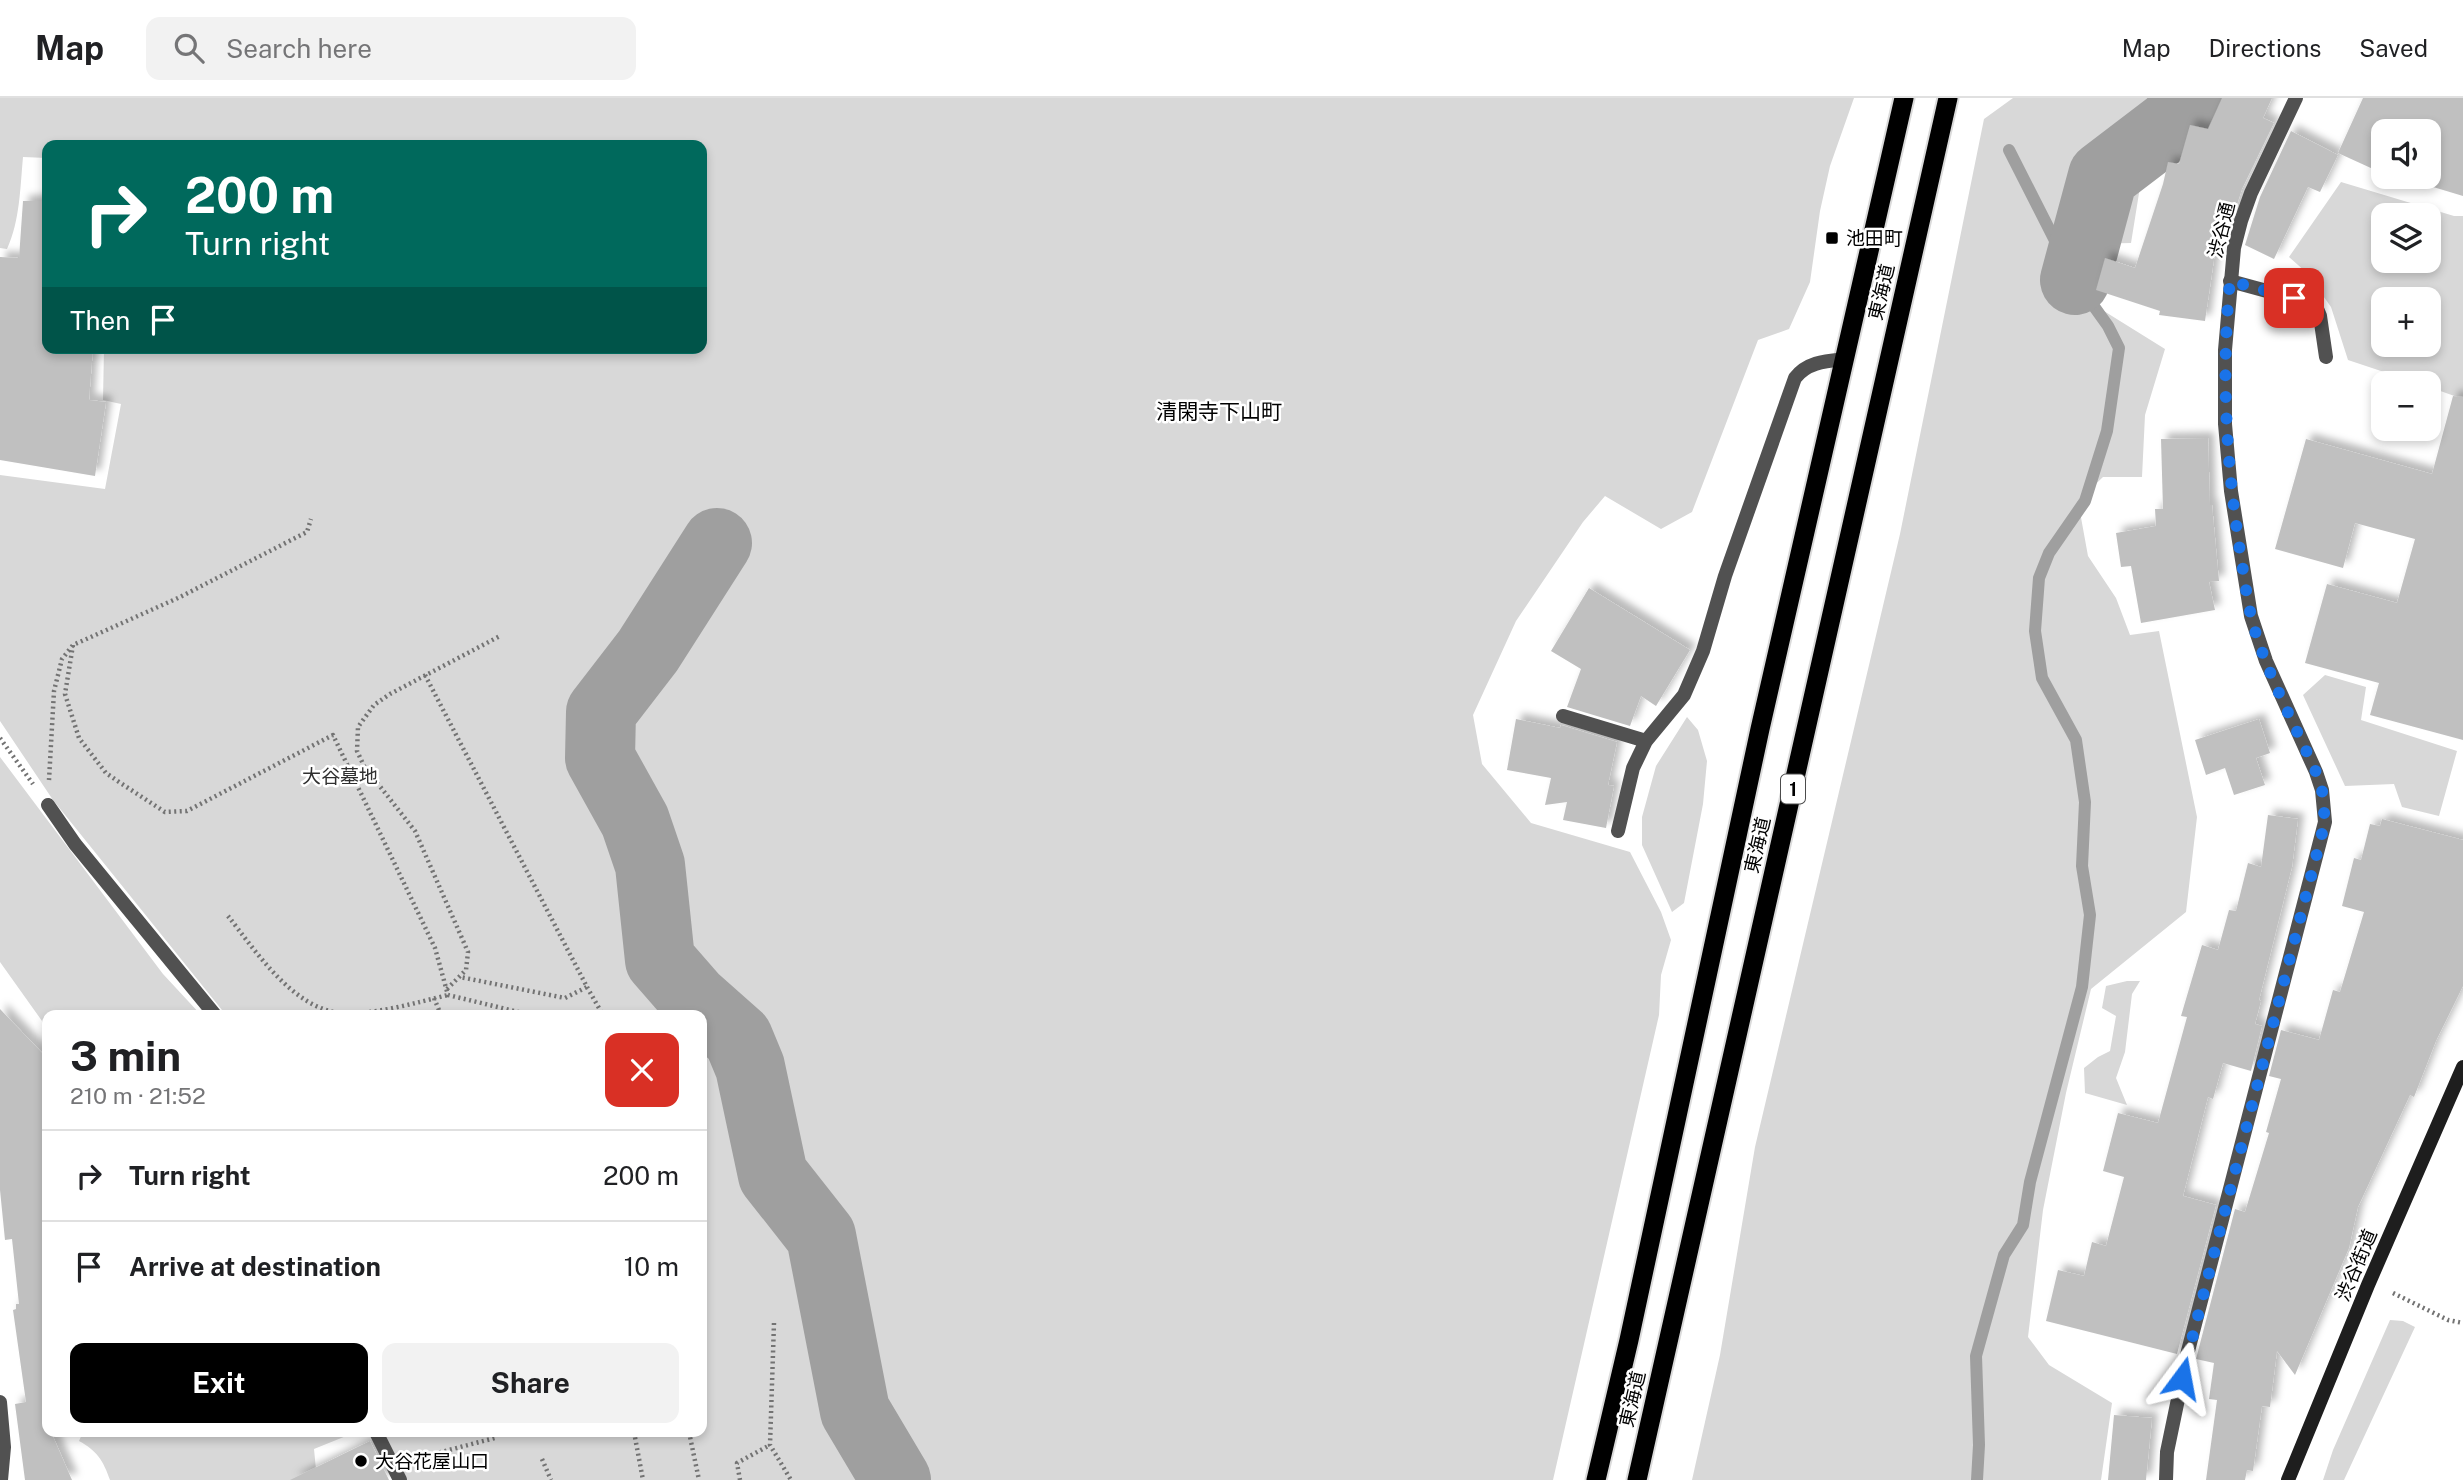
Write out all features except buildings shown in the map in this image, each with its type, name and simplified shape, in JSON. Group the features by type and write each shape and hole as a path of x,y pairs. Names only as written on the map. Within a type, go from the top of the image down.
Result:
{"highway":[{"name":"東海道","path":"1596,1480 1629,1340 1760,729 1903,98"},
{"name":"東海道","path":"1637,1480 1948,98"}],"main road":[{"name":"渋谷街道","path":"2288,1480 2368,1285 2463,1067"}],"street":[{"name":"渋谷通","path":"2166,1480 2169,1440 2188,1351 2325,822 2322,790 2316,772 2266,661 2251,616 2231,491 2225,424 2225,350 2234,247 2244,212 2296,98"},
{"path":"2230,281 2315,304 2320,316 2326,357"},
{"path":"1618,831 1633,768 1646,741 1684,695 1703,651 1725,576 1795,378 1801,370 1811,365 1845,359"},
{"path":"1563,716 1646,741"},
{"path":"48,805 75,844 211,1010"},
{"path":"0,1402 4,1447 1,1480"},
{"path":"379,1437 398,1474"}],"path":[{"path":"48,805 54,691 62,659 73,645 178,598 307,531 311,519"},
{"path":"373,1010 435,998 447,992 466,970 468,953 415,831 364,766 357,751 358,727 374,705 390,694 499,636"},
{"path":"73,645 65,694 79,738 106,773 165,812 187,811 333,735 435,948 447,992"},
{"path":"425,675 600,1010"},
{"path":"0,738 48,805"},
{"path":"228,916 279,980 314,1005 330,1010"},
{"path":"460,977 565,998 587,987"},
{"path":"447,992 513,1010"},
{"path":"435,998 439,1010"},
{"path":"2392,1293 2448,1320 2463,1323"},
{"path":"774,1323 770,1445 791,1480"},
{"path":"398,1474 433,1452 495,1437"},
{"path":"635,1437 643,1480"},
{"path":"690,1437 699,1480"},
{"path":"740,1480 737,1464 770,1445"},
{"path":"542,1458 551,1480"}],"green space":[{"name":"大谷墓地","path":"0,98 1854,98 1830,166 1820,211 1810,282 1789,329 1758,340 1692,512 1661,529 1605,496 1583,522 1516,621 1473,715 1482,764 1531,823 1630,852 1661,912 1671,940 1661,975 1659,1015 1553,1480 405,1480 385,1437 707,1437 707,1010 222,1010 53,800 0,721 0,475 105,489 121,404 103,400 104,354 707,354 707,140 42,140 42,158 23,157 17,216 7,249 0,248"},
{"path":"2013,98 2178,98 2145,156 2131,243 2088,244 2083,298 2165,349 2145,415 2142,477 2103,477 2078,501 2088,556 2116,598 2130,635 2159,631 2197,817 2186,912 2091,989 2066,1093 2043,1210 2028,1337 2049,1365 2112,1403 2101,1480 1692,1480 1720,1355 1755,1147 1900,534 1984,119"},
{"path":"2341,182 2411,203 2371,203 2371,273 2441,273 2441,212 2463,216 2463,399 2441,391 2441,371 2381,371 2348,360 2331,307 2307,273 2289,257"},
{"path":"2325,675 2366,687 2361,720 2457,751 2439,816 2402,807 2394,784 2345,786 2303,695"},
{"path":"1687,717 1698,730 1707,761 1703,804 1684,903 1672,912 1642,845 1642,817 1656,766"},
{"path":"0,757 163,974 196,1010 42,1010 42,1021 0,962"},
{"path":"2140,981 2132,994 2125,1052 2116,1078 2127,1105 2085,1093 2084,1068 2110,1051 2116,1016 2102,1008 2106,986"},
{"path":"2390,1320 2403,1321 2415,1327 2344,1480 2323,1480 2333,1450"},
{"path":"81,1437 344,1437 314,1449 317,1480 110,1480 99,1457 79,1441"}],"waterway":[{"path":"2075,280 2103,176 2170,125 2196,98"},
{"path":"1977,1480 1979,1445 1976,1356 2004,1255 2023,1225 2030,1182 2082,987 2090,915 2082,866 2085,802 2076,740 2042,678 2035,631 2039,578 2049,553 2085,501 2107,431 2119,348 2108,326 2075,280 2009,150"},
{"path":"706,1010 660,960 650,865 635,821 600,758 601,712 648,651 717,543"},
{"path":"707,1011 738,1038 750,1067 773,1175 821,1236 855,1411 896,1480"}],"place":[{"name":"池田町","path":"1832,238"},
{"name":"大谷花屋山口","path":"361,1461"}],"district":[{"name":"清閑寺下山町","path":"1219,411"}],"route":[{"path":"2182,1378 2325,822 2322,790 2316,772 2266,661 2251,616 2231,491 2225,424 2225,350 2230,281 2294,298"}]}
